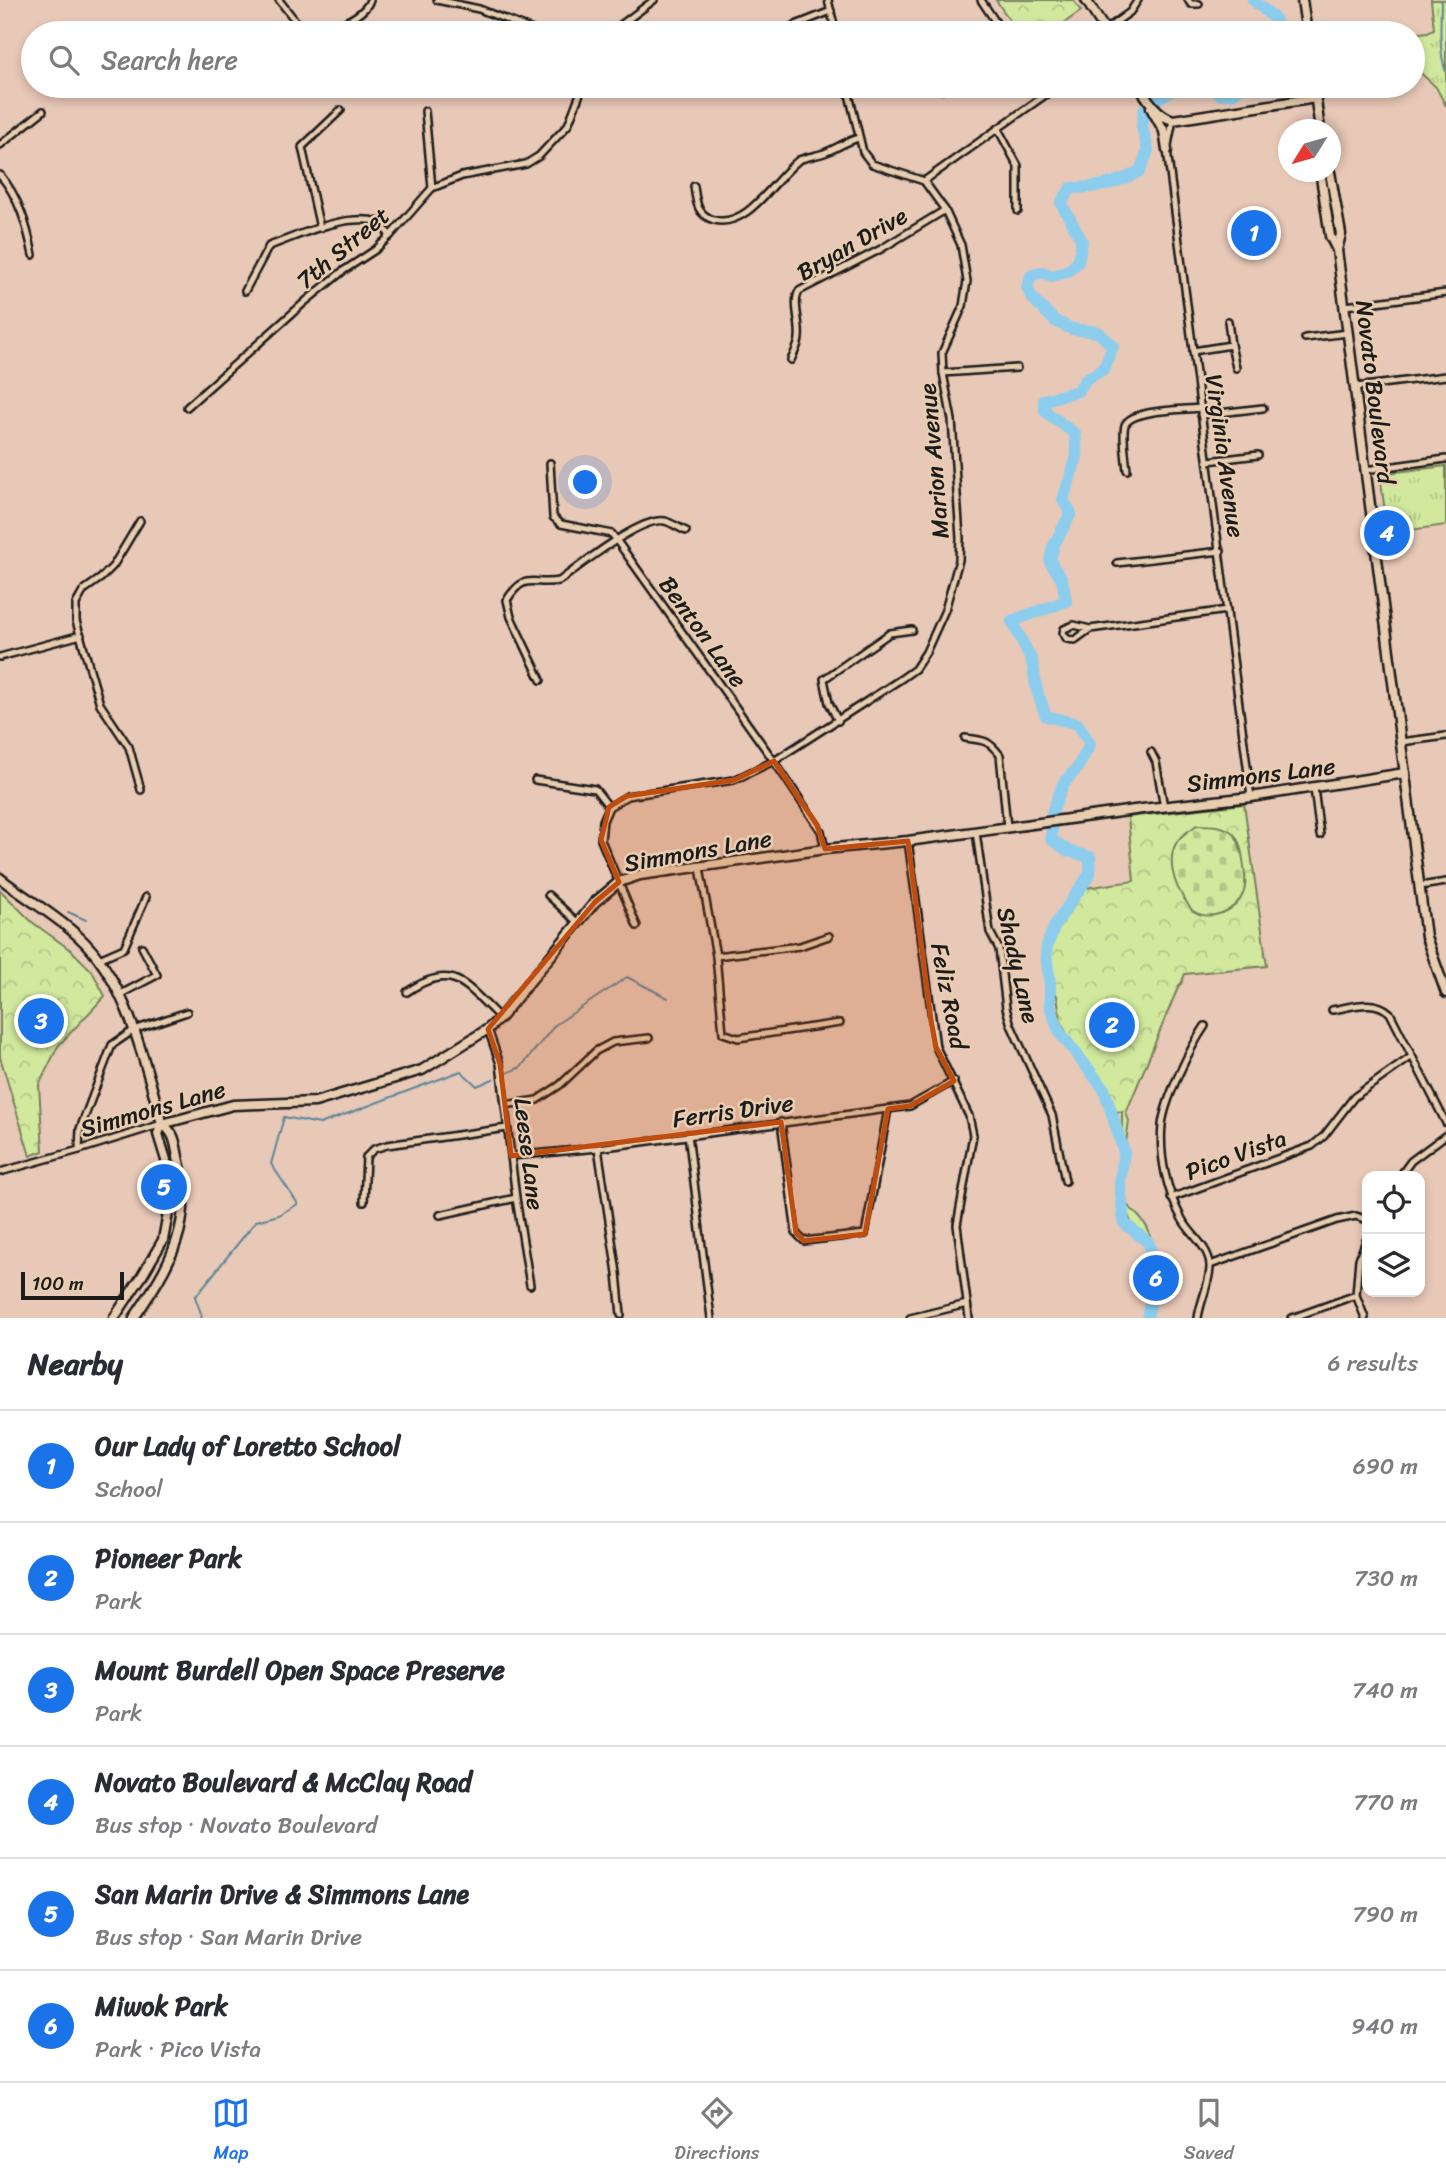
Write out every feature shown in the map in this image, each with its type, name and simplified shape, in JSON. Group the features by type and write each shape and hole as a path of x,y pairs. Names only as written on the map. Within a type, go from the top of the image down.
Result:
{"main road":[{"path":"1086,0 1099,21"},
{"path":"1302,0 1305,21"},
{"path":"1146,98 1164,131 1167,150"},
{"path":"1153,108 1173,120 1316,98 1319,119"},
{"name":"Novato Boulevard","path":"1322,182 1330,236 1337,250 1345,306 1429,948 1446,993"},
{"name":"Novato Boulevard","path":"1332,182 1340,234 1337,250"},
{"name":"Simmons Lane","path":"162,1124 233,1105 315,1101 422,1069 488,1029 595,902 619,882 640,875 825,849 908,842 1251,797 1405,774"},
{"path":"0,878 78,936 99,959 134,1030 162,1124 171,1131 183,1173 184,1213 172,1257 134,1318"},
{"path":"114,1318 163,1240 168,1213 168,1178 158,1134 162,1124"}],"street":[{"path":"279,0 296,21"},
{"path":"344,21 369,5 370,0"},
{"path":"437,0 480,9 510,21"},
{"path":"626,21 654,0"},
{"path":"828,0 833,21"},
{"path":"981,0 995,21"},
{"path":"1119,21 1138,0"},
{"path":"1188,0 1191,4 1199,4"},
{"path":"806,21 831,11"},
{"name":"7th Street","path":"187,407 306,301 342,271 375,250 432,188 462,176 526,164 539,156 568,125 578,98"},
{"path":"850,98 863,152 872,164 923,181 1041,98"},
{"path":"320,228 302,147 341,110"},
{"path":"0,145 43,111"},
{"path":"425,111 432,188"},
{"name":"Virginia Avenue","path":"1173,120 1167,150 1251,797"},
{"path":"998,129 1018,166 1018,211"},
{"path":"694,186 701,213 727,222 748,212 799,160 859,138"},
{"path":"0,175 10,187 27,227 33,255"},
{"name":"Marion Avenue","path":"609,807 627,796 734,780 774,761 915,669 926,652 945,610 957,572 961,538 952,420 942,354 963,306 967,281 961,245 945,210 923,181"},
{"name":"Bryan Drive","path":"791,360 800,340 796,297 799,291 881,249 945,210"},
{"path":"245,291 269,246 320,228 354,220 380,222 390,236"},
{"path":"1345,306 1446,293"},
{"path":"1228,321 1236,368"},
{"path":"1305,338 1348,333"},
{"path":"1193,351 1231,345"},
{"path":"943,373 1017,368"},
{"path":"1356,387 1446,376"},
{"path":"1127,470 1124,427 1130,418 1140,414 1263,408"},
{"path":"1208,461 1258,455"},
{"path":"1365,470 1446,459"},
{"path":"550,463 553,517 561,524 612,534 617,541"},
{"path":"140,521 113,566 84,590 76,604 76,621 100,704 129,747 141,790"},
{"path":"541,680 507,600 515,587 528,580 545,583 559,581 632,530 648,523 664,521 685,531"},
{"name":"Benton Lane","path":"617,541 774,761 821,831 825,849"},
{"path":"1117,563 1221,551"},
{"path":"1090,629 1075,640 1067,639 1063,633 1064,629 1074,625 1090,629 1227,610"},
{"path":"838,721 829,702 824,679 890,633 912,630"},
{"path":"0,657 81,635"},
{"path":"1401,743 1446,736"},
{"path":"965,738 984,740 1000,755 1007,827"},
{"path":"1151,752 1156,762 1164,807"},
{"path":"535,780 595,789 609,807 603,821 601,840 638,926"},
{"path":"1314,788 1320,835"},
{"name":"Shady Lane","path":"976,832 990,932 999,949 1006,1008 1011,1025 1052,1115 1065,1181"},
{"name":"Feliz Road","path":"908,842 936,1047 969,1116 973,1135 957,1225 969,1318"},
{"path":"700,868 716,956 723,1034 738,1038 841,1023"},
{"path":"1420,886 1446,882"},
{"path":"548,895 578,923"},
{"path":"99,959 124,947 146,897"},
{"path":"716,956 800,946 829,936"},
{"path":"119,995 156,975 142,947"},
{"path":"407,992 443,976 458,980 500,1018"},
{"path":"1332,1010 1365,1004 1384,1007 1390,1013 1446,1123"},
{"path":"79,1150 80,1129 112,1045 134,1030 187,1012"},
{"path":"1171,1198 1162,1124 1178,1079 1205,1026"},
{"name":"Leese Lane","path":"488,1029 500,1064 516,1198 530,1285"},
{"path":"505,1105 537,1100 559,1086 596,1051 613,1042 649,1038"},
{"name":"Pico Vista","path":"1210,1265 1207,1254 1184,1224 1171,1198 1312,1146 1324,1136 1354,1097 1411,1057"},
{"name":"Ferris Drive","path":"511,1156 598,1148 909,1106 954,1081"},
{"path":"781,1122 796,1233 804,1241 853,1236 866,1234 888,1109"},
{"name":"Simmons Lane","path":"0,1171 162,1124"},
{"path":"364,1202 366,1157 374,1149 507,1128"},
{"path":"688,1135 712,1318"},
{"path":"1404,1171 1411,1161 1446,1135"},
{"path":"598,1148 621,1315"},
{"path":"440,1215 516,1198"},
{"path":"1198,1318 1210,1265 1337,1220 1356,1216 1362,1218"},
{"path":"1362,1251 1356,1295 1365,1318"},
{"path":"1292,1318 1356,1295"},
{"path":"910,1318 967,1304"}],"highlighted area":[{"path":"774,761 817,825 825,849 908,841 936,1047 954,1081 910,1106 888,1109 865,1234 804,1241 796,1233 781,1122 511,1156 500,1064 488,1029 595,902 619,882 601,840 609,807 627,796 734,780"}],"green space":[{"path":"996,0 1073,0 1081,11 1067,21 1010,21"},
{"path":"1431,0 1446,0 1446,106 1436,87 1425,77 1425,32 1434,29"},
{"path":"1446,466 1446,525 1396,532 1397,550 1390,551 1380,474"},
{"path":"1244,804 1267,966 1185,974 1179,985 1126,1113 1129,1121 1123,1164 1125,1203 1145,1224 1151,1241 1139,1240 1123,1204 1122,1112 1112,1111 1109,1102 1071,1045 1061,1021 1057,996 1046,972 1047,946 1063,922 1065,904 1078,889 1134,881 1128,817"},
{"path":"1197,825 1219,827 1232,832 1237,838 1242,855 1245,881 1243,894 1229,910 1214,915 1200,914 1191,909 1178,888 1173,871 1175,845"},
{"path":"0,890 32,922 72,951 92,971 105,996 58,1046 39,1085 43,1151 30,1156 0,1057"}],"waterway":[{"path":"1253,0 1276,21"},
{"path":"1441,0 1441,45 1446,72"},
{"path":"1052,813 1063,784 1078,767 1090,744 1078,724 1046,716 1037,691 1032,661 1012,621 1066,601 1062,579 1050,562 1053,547 1071,513 1063,500 1077,456 1075,434 1045,411 1044,400 1078,391 1086,379 1104,369 1113,346 1098,332 1072,329 1055,321 1032,298 1027,287 1031,276 1042,272 1052,276 1067,272 1078,262 1082,241 1061,203 1071,188 1107,184 1140,171 1148,150 1142,127 1144,110 1159,98"},
{"path":"1052,828 1051,839 1068,851 1090,857 1090,874 1055,925 1047,946 1050,1006 1060,1033 1104,1089 1124,1152 1120,1183 1124,1223 1149,1243 1155,1277 1147,1318"},
{"path":"68,912 86,920"},
{"path":"507,1073 521,1067 555,1025 627,977 668,998"},
{"path":"201,1318 195,1297 256,1221 279,1215 298,1204 271,1164 284,1117 320,1124 461,1071 477,1086 493,1079"}],"place":[{"name":"Our Lady of Loretto School","path":"1254,233"},
{"name":"Novato Boulevard & McClay Road","path":"1387,533"},
{"name":"Mount Burdell Open Space Preserve","path":"41,1021"},
{"name":"Pioneer Park","path":"1112,1025"},
{"name":"San Marin Drive & Simmons Lane","path":"164,1187"},
{"name":"Miwok Park","path":"1156,1278"}]}
